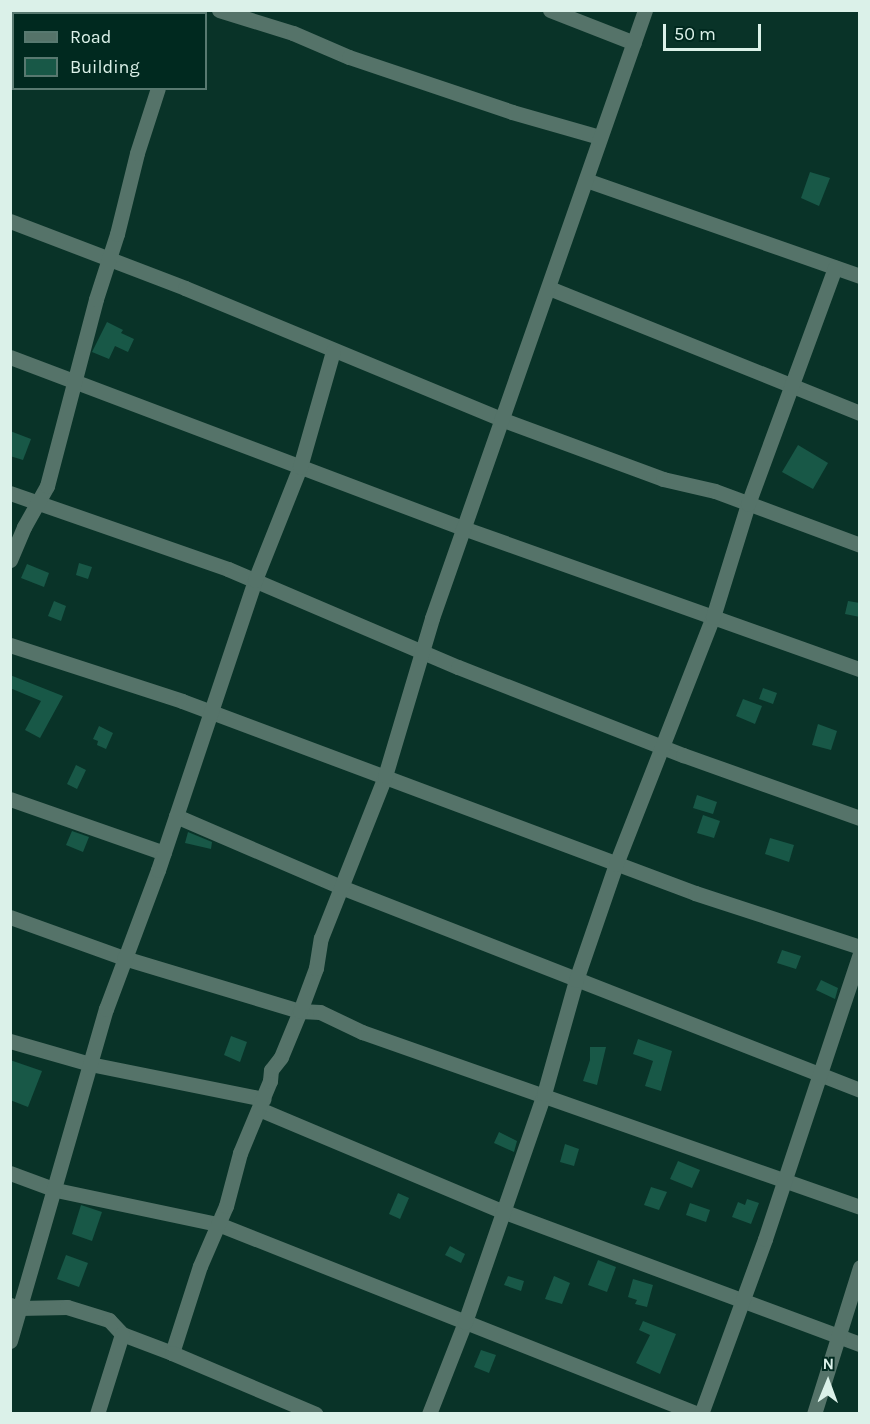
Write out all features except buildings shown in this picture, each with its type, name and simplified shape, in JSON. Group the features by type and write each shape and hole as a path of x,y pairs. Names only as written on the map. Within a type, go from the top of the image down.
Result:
{"street":[{"path":"219,10 293,33 349,57 512,112 600,137"},
{"path":"550,10 634,43"},
{"path":"172,1353 200,1266 218,1224 240,1153 270,1081 271,1070 281,1058 300,1011 316,968 321,939 385,776 424,653 432,618 645,10"},
{"path":"10,560 47,486 56,458 74,381 137,153 157,90"},
{"path":"586,180 860,276"},
{"path":"10,221 109,258 501,419 663,478 715,491 860,545"},
{"path":"429,1413 465,1322 544,1094 576,980 616,864 660,746 713,617 748,504 835,268"},
{"path":"549,288 860,412"},
{"path":"10,1341 15,1306 56,1190 90,1064 124,958 164,853 255,580 300,467 333,351"},
{"path":"10,357 463,528 860,669"},
{"path":"10,493 255,580 424,653 660,746 860,818"},
{"path":"10,645 210,712 695,894 860,947"},
{"path":"10,799 164,853"},
{"path":"176,816 341,887 818,1076 860,1090"},
{"path":"10,917 124,958 300,1011 320,1012 362,1032 544,1094 860,1207"},
{"path":"10,1173 56,1190 218,1224 699,1413 743,1300 860,954"},
{"path":"10,1041 90,1064 261,1104 502,1211 860,1344"},
{"path":"813,1413 860,1267"},
{"path":"15,1306 67,1307 109,1320 122,1334 316,1413"},
{"path":"98,1413 122,1334"}]}
